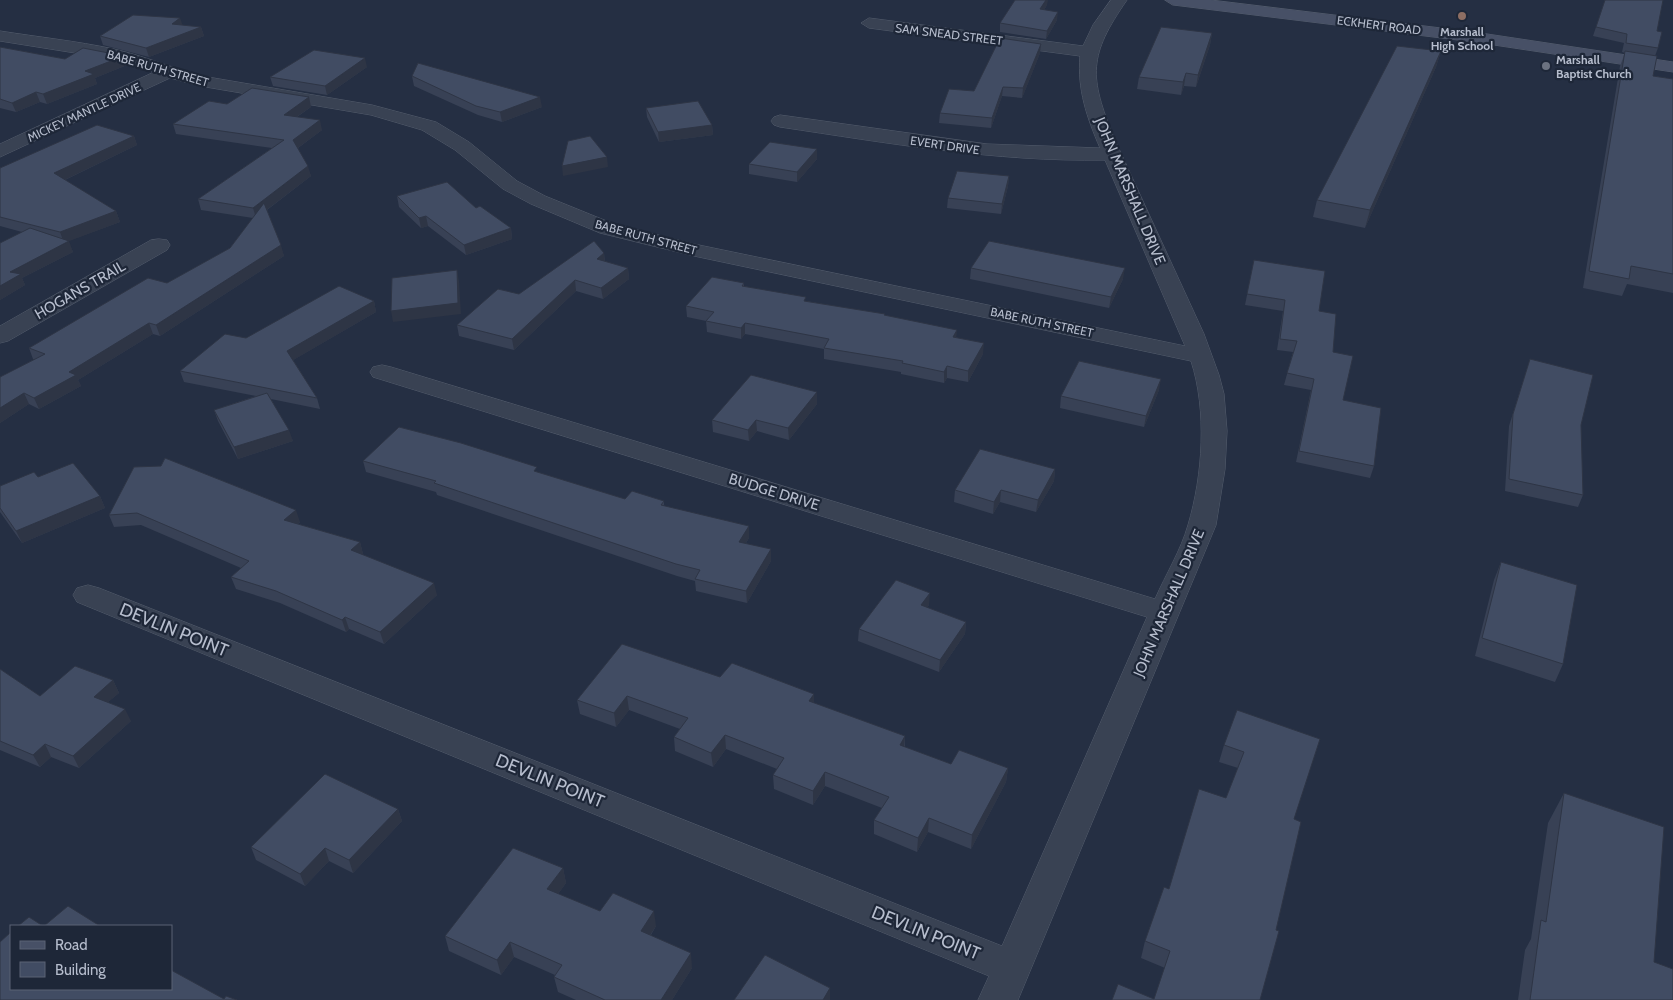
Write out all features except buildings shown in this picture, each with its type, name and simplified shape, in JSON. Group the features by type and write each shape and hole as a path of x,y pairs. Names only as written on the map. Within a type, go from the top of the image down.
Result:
{"main road":[{"name":"ECKHERT ROAD","path":"1172,0 1474,37 1673,67"}],"street":[{"name":"JOHN MARSHALL DRIVE","path":"998,1000 1202,525 1212,465 1214,422 1207,376 1112,154 1090,90 1088,78 1089,52 1107,16 1119,0"},
{"name":"SAM SNEAD STREET","path":"869,23 1089,52"},
{"name":"BABE RUTH STREET","path":"0,36 113,54 145,62 168,72 200,81 372,110 412,120 429,126 462,146 510,185 538,200 607,229 694,250 1200,356"},
{"name":"MICKEY MANTLE DRIVE","path":"0,151 168,72"},
{"name":"EVERT DRIVE","path":"780,121 1004,153 1052,156 1112,154"},
{"name":"HOGANS TRAIL","path":"0,336 160,244"},
{"name":"BUDGE DRIVE","path":"382,372 1166,612"},
{"name":"DEVLIN POINT","path":"88,595 1012,968"}],"place":[{"name":"Marshall High School","path":"1462,16"},
{"name":"Marshall Baptist Church","path":"1546,66"}]}
